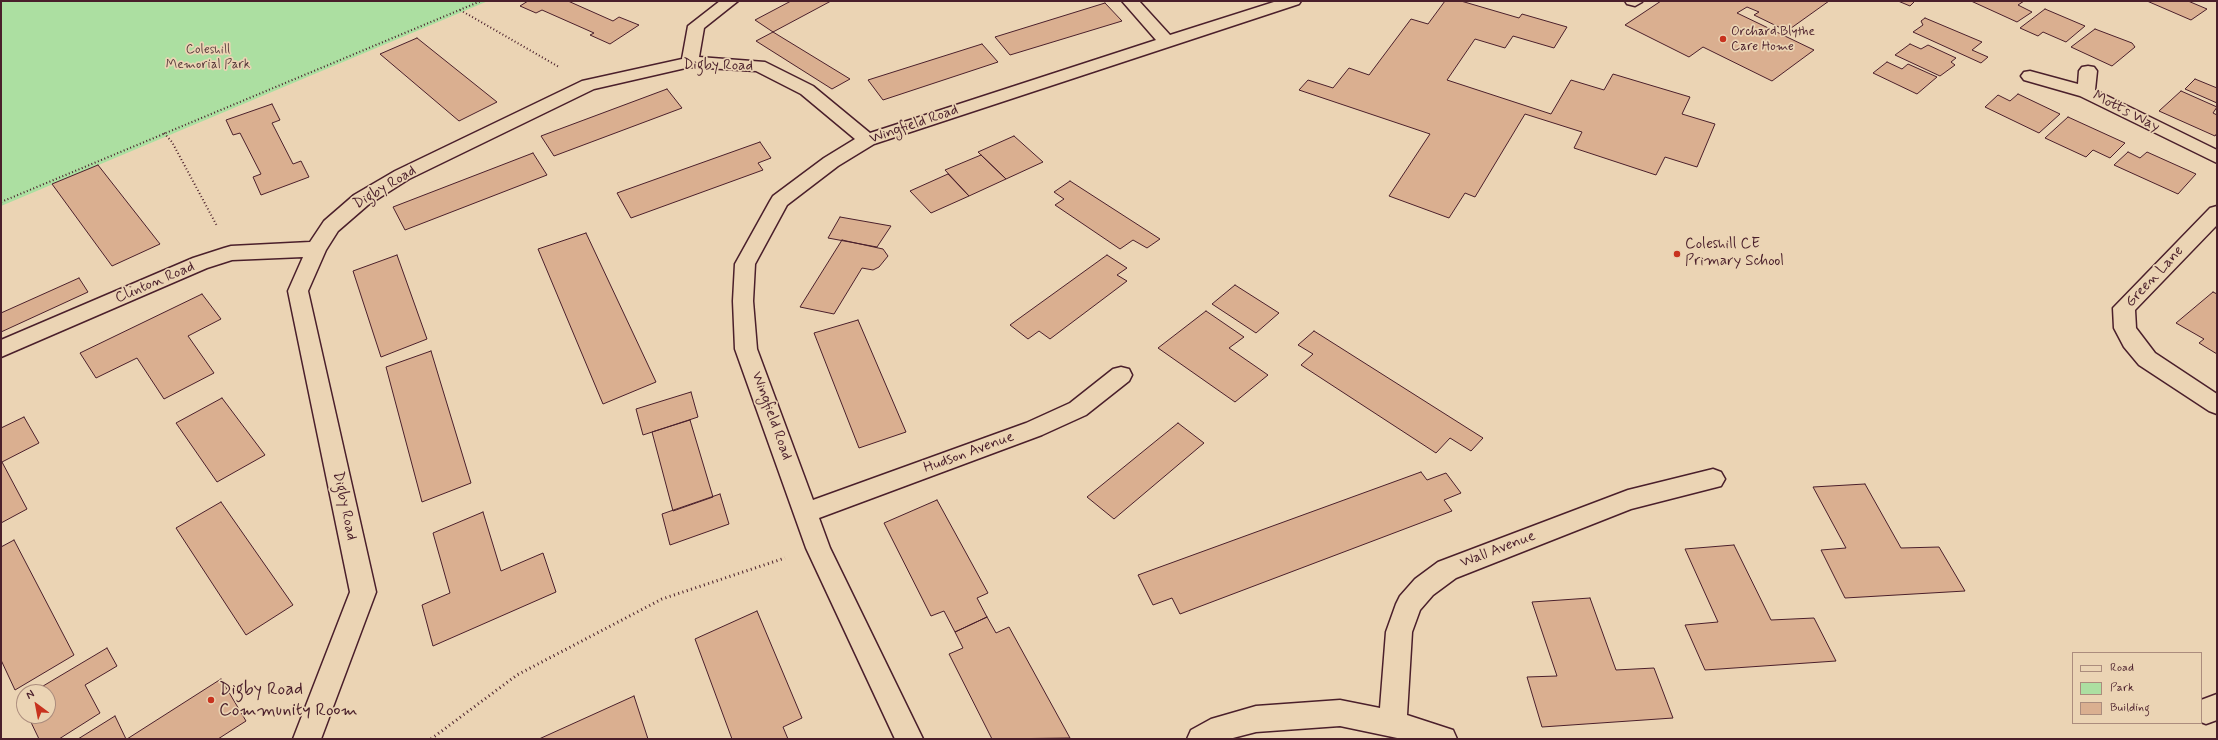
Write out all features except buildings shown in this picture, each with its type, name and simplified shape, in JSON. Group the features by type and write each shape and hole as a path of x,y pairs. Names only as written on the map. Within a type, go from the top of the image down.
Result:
{"street":[{"path":"690,62 696,26 730,1"},
{"path":"1130,1 1167,42"},
{"name":"Wingfield Road","path":"909,739 818,548 746,349 743,301 745,264 780,201 831,162 867,140 1294,1"},
{"name":"Digby Road","path":"307,739 363,592 298,291 316,249 331,226 361,200 402,175 588,85 690,62 759,66 807,90 867,140"},
{"path":"2086,92 2088,71"},
{"name":"Motts Way","path":"2030,76 2086,92 2217,157"},
{"name":"Green Lane","path":"2217,213 2124,308 2125,328 2132,341 2147,359 2217,405"},
{"name":"Clinton Road","path":"1,349 231,252 316,249"},
{"name":"Hudson Avenue","path":"806,513 1034,429 1078,409 1122,375"},
{"name":"Wall Avenue","path":"1393,723 1399,632 1409,604 1424,587 1447,570 1628,500 1713,479"},
{"path":"1201,739 1221,728 1256,719 1340,713 1393,723 1443,739"}],"path":[{"path":"1,202 481,1"},
{"path":"460,10 588,85"},
{"path":"164,134 172,142 231,252"},
{"path":"431,739 517,675 662,599 818,548"}],"green space":[{"name":"Coleshill Memorial Park","path":"1,1 488,1 1,206"}],"place":[{"name":"Orchard Blythe Care Home","path":"1723,39"},
{"name":"Coleshill CE Primary School","path":"1677,254"},
{"name":"Digby Road Community Room","path":"211,700"}]}
